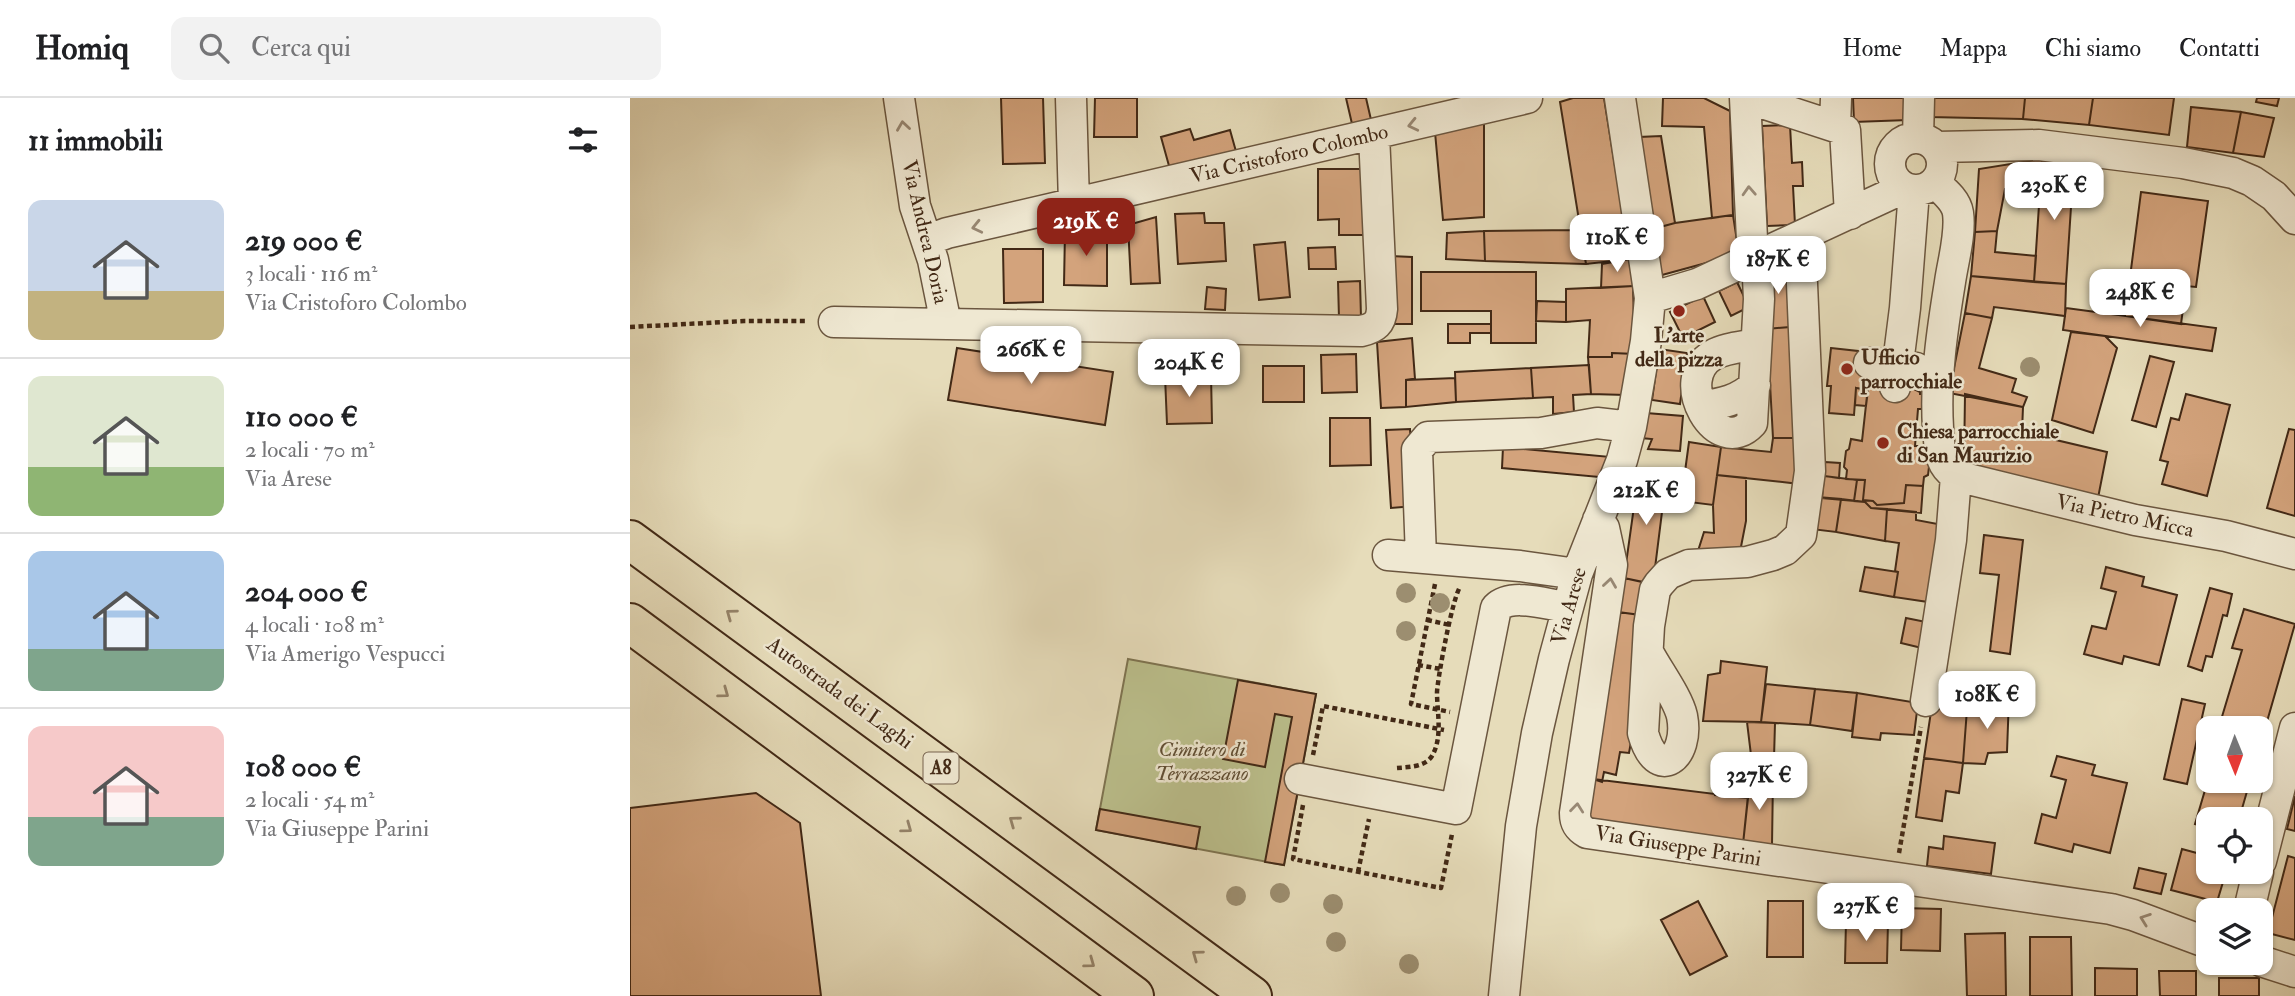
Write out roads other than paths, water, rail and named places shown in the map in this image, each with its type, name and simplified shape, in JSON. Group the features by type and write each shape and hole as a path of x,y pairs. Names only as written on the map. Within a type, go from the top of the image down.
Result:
{"highway":[{"name":"Autostrada dei Laghi","path":"630,540 1252,996"},
{"path":"630,623 1134,996"}],"street":[{"name":"Via Andrea Doria","path":"899,98 915,206 928,240 946,324"},
{"path":"1071,98 1074,204"},
{"name":"Via Cristoforo Colombo","path":"928,240 947,233 1527,98"},
{"name":"Via Arese","path":"1504,996 1521,826 1538,733 1577,574 1622,460 1631,428 1646,341 1650,298 1620,98"},
{"path":"1756,344 1723,351 1700,366 1696,384 1697,398 1708,419 1720,431 1734,434 1745,432 1752,423 1755,386 1759,299 1746,98 1835,112 1845,130 1850,214"},
{"path":"1919,98 1905,308 1887,372 1937,370"},
{"path":"834,321 1361,331 1371,329 1377,325 1382,309 1374,135"},
{"path":"1650,298 1696,284 1850,214 1916,169 1968,148 2059,146 2183,163 2233,173 2264,188 2295,219"},
{"path":"1847,155 1916,169 1949,197 1958,213 1937,370 1941,459 1947,470 1956,476 1951,540 1926,701"},
{"path":"1648,654 1655,590 1668,574 1689,565 1747,562 1773,555 1785,550 1801,535 1810,471 1800,237"},
{"path":"1429,568 1417,450 1428,438 1541,433 1597,423 1631,428"},
{"name":"Via Pietro Micca","path":"1956,476 2135,520 2226,536 2295,554"},
{"name":"Via Giuseppe Parini","path":"1598,520 1604,528 1612,565 1575,813 1579,828 1587,833 2111,909 2196,939"},
{"path":"1388,555 1429,568 1520,566 1577,574"},
{"path":"1300,779 1457,809 1496,608 1503,601 1512,600 1568,607"},
{"path":"2273,814 2295,728"}],"place":[{"name":"L'arte della pizza","path":"1679,311"},
{"name":"Ufficio parrocchiale","path":"1847,369"},
{"name":"Chiesa parrocchiale di San Maurizio","path":"1883,443"}],"park label":[{"name":"Cimitero di Terrazzano","path":"1202,761"}]}
